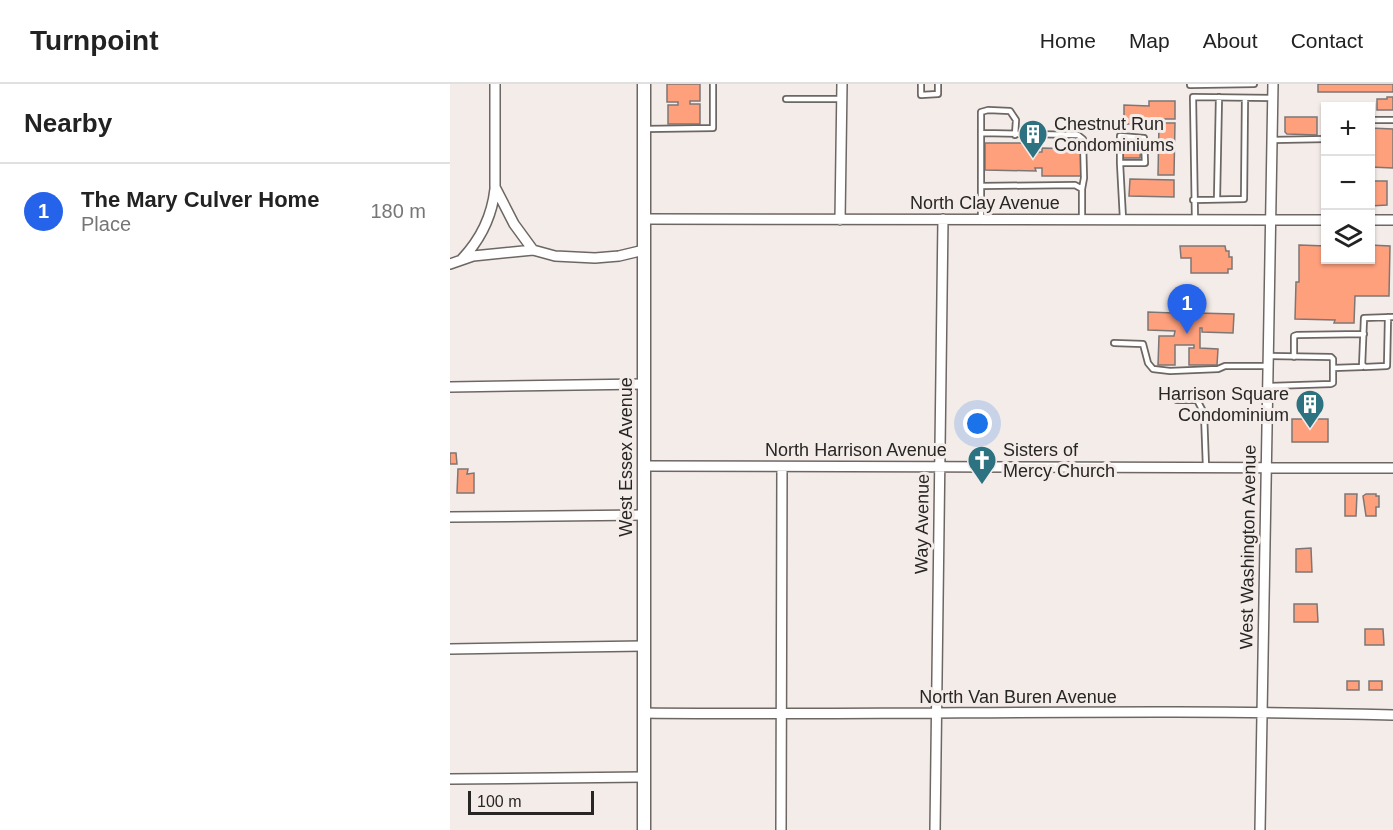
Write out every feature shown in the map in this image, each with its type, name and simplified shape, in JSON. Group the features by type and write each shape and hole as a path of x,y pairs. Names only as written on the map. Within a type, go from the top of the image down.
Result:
{"street":[{"path":"460,261 476,243 484,229 493,202 495,84"},
{"name":"West Essex Avenue","path":"644,84 644,830"},
{"path":"840,220 842,84"},
{"name":"West Washington Avenue","path":"1260,830 1273,84"},
{"path":"495,188 514,224 532,250"},
{"name":"North Clay Avenue","path":"644,219 1321,220"},
{"name":"Way Avenue","path":"935,830 943,219"},
{"path":"1375,220 1393,220"},
{"path":"450,264 473,256 532,250 555,256 595,258 619,256 644,250"},
{"path":"450,387 644,384"},
{"name":"North Harrison Avenue","path":"644,466 1393,468"},
{"path":"781,830 782,467"},
{"path":"450,517 644,515"},
{"path":"450,649 644,646"},
{"name":"North Van Buren Avenue","path":"644,713 936,714 1262,711 1393,715"},
{"path":"450,779 644,777"}],"lane":[{"path":"644,129 713,128 713,84"},
{"path":"921,84 921,95 938,94 938,84"},
{"path":"1190,85 1254,84"},
{"path":"1195,219 1193,97 1273,98"},
{"path":"1217,200 1219,97"},
{"path":"1193,200 1244,199 1245,98"},
{"path":"786,99 842,99"},
{"path":"981,219 981,112 1010,111 1016,120 1015,135"},
{"path":"1375,120 1393,120"},
{"path":"982,133 1015,135 1072,133 1083,139 1082,219"},
{"path":"1120,163 1145,163 1144,138 1120,136 1120,163 1123,219"},
{"path":"1272,140 1321,139"},
{"path":"981,186 1075,185 1082,189"},
{"path":"1333,368 1362,367 1363,365 1365,367 1387,366 1390,317 1364,318 1363,365"},
{"path":"1294,357 1294,336 1297,335 1364,334"},
{"path":"1114,343 1143,344 1148,363 1153,369 1218,369 1225,366 1294,357 1330,357 1333,359 1333,383 1331,384 1268,386"},
{"path":"1177,400 1197,400 1204,414 1206,467"}],"building":[{"path":"667,84 700,84 700,101 690,101 690,104 700,104 700,124 668,124 668,105 678,105 678,102 667,102"},
{"path":"1318,84 1393,84 1393,92 1318,92"},
{"path":"1387,97 1393,97 1393,110 1377,110 1377,99 1387,99"},
{"path":"1149,101 1175,101 1175,119 1151,119 1151,124 1124,124 1124,105 1149,106"},
{"path":"1285,117 1317,117 1317,135 1287,134"},
{"path":"1159,123 1175,123 1174,175 1158,175"},
{"path":"1375,128 1393,129 1393,168 1375,167"},
{"path":"1122,142 1141,142 1140,158 1122,158"},
{"name":"Chestnut Run Condominiums","path":"985,143 1035,143 1034,152 1042,152 1042,148 1081,149 1081,176 1042,176 1042,168 1035,168 1036,171 985,170"},
{"path":"1130,179 1174,180 1174,197 1129,196"},
{"path":"1375,181 1387,181 1387,205 1375,206"},
{"path":"1299,245 1321,246 1321,264 1375,264 1375,245 1390,246 1389,296 1355,296 1354,323 1295,319 1296,282 1299,282"},
{"path":"1180,246 1225,246 1226,251 1229,251 1229,257 1232,257 1232,269 1228,269 1228,273 1191,273 1191,258 1181,258"},
{"path":"1174,302 1199,303 1198,313 1234,314 1233,333 1202,332 1200,328 1200,348 1218,349 1217,365 1189,365 1189,348 1194,348 1194,345 1175,345 1175,365 1158,365 1159,336 1174,336 1175,331 1148,330 1148,312 1174,313"},
{"name":"Harrison Square Condominium","path":"1292,419 1328,419 1328,442 1292,442"},
{"path":"450,453 456,453 457,464 450,464"},
{"path":"458,469 468,469 467,474 474,473 474,493 457,493"},
{"path":"1345,494 1357,494 1356,516 1345,516"},
{"path":"1366,494 1379,496 1376,516 1366,516 1363,496"},
{"path":"1311,548 1312,572 1296,572 1296,549"},
{"path":"1294,604 1317,604 1318,622 1294,622"},
{"path":"1365,629 1383,629 1384,645 1365,645"},
{"path":"1347,681 1359,681 1359,690 1347,690"},
{"path":"1369,681 1382,681 1382,690 1369,690"}],"place":[{"name":"Chestnut Run Condominiums","path":"1033,160"},
{"name":"The Mary Culver Home","path":"1187,334"},
{"name":"Harrison Square Condominium","path":"1310,430"},
{"name":"Sisters of Mercy Church","path":"982,486"}]}
